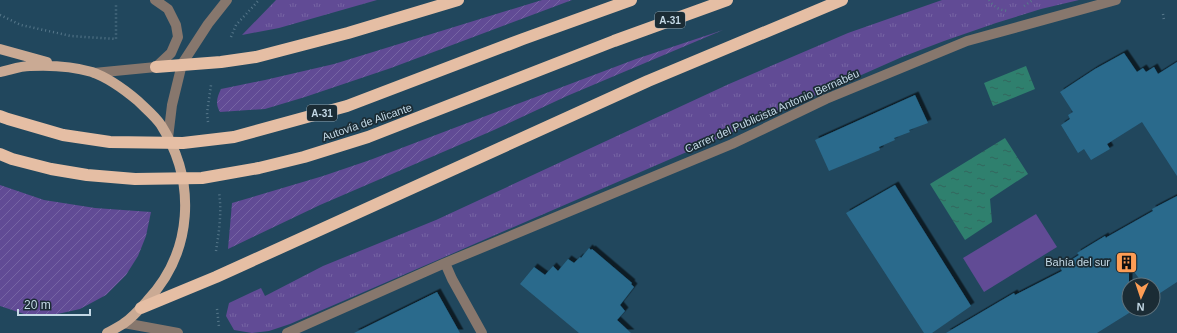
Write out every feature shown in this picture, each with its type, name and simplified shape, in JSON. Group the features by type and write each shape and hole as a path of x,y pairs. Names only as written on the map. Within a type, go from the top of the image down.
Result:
{"highway":[{"path":"156,67 220,62 256,57 348,33 458,0"},
{"name":"Autovía de Alicante","path":"0,116 63,135 110,142 183,143 234,137 347,106 630,0"},
{"name":"Autovía de Alicante","path":"0,154 12,159 51,169 87,175 135,179 202,178 259,168 304,157 368,137 614,40 726,0"},
{"path":"141,308 224,274 648,81 842,0"}],"main road":[{"path":"0,48 61,66"},
{"path":"0,72 28,66 61,66 94,73 110,80 135,98 157,120 168,138 177,159 183,181 186,204 184,228 178,250 169,272 156,291 141,308 124,323 107,333"},
{"path":"120,333 124,323"}],"street":[{"path":"94,73 156,67 171,54 178,37 176,25 168,9 155,0"},
{"path":"168,138 171,114 182,64 208,24 227,0"},
{"name":"Carrer del Publicista Antonio Bernabéu","path":"287,333 445,263 732,144 826,99 967,41 1116,0"},
{"path":"445,263 452,279 482,333"},
{"path":"124,323 178,333"}],"path":[{"path":"231,37 236,25 259,0"},
{"path":"988,0 994,7 1012,11"},
{"path":"1022,7 1033,0"},
{"path":"0,15 21,24 71,36 116,40 116,5"},
{"path":"1163,14 1164,20"},
{"path":"207,113 211,85"},
{"path":"216,252 220,229 221,203"},
{"path":"217,309 220,327"}],"green space":[{"path":"276,0 377,0 279,28 242,35"},
{"path":"542,0 572,0 391,68 265,109 220,112 217,106 221,89 334,64"},
{"path":"942,0 1079,0 1041,9 996,23 902,57 290,324 269,331 252,333 234,330 226,316 229,303 261,288 265,296 323,266 436,220 729,84 848,33"},
{"path":"723,30 567,96 494,130 320,205 228,249 232,203 323,176 370,160 636,59"},
{"path":"0,185 44,200 95,208 151,212 146,236 138,256 126,275 106,295 80,309 53,315 24,314 0,306"},
{"path":"1036,214 1057,247 984,292 963,258"}],"water":[{"path":"1026,66 1035,89 993,106 984,83"},
{"path":"1005,138 1028,174 990,199 992,222 965,240 930,184"}],"building":[{"path":"1124,53 1137,72 1143,68 1146,72 1154,67 1158,74 1177,62 1177,176 1142,122 1107,144 1110,149 1091,160 1084,149 1078,153 1061,125 1070,119 1068,115 1073,112 1060,92 1095,69"},
{"path":"915,95 928,123 909,130 910,132 894,138 895,140 879,147 880,150 829,171 815,140"},
{"path":"895,185 971,306 932,333 924,333 846,213"},
{"name":"Bahía del sur","path":"1177,196 1177,282 1161,292 1161,277 1138,277 1129,265 1129,277 1121,277 1121,317 1123,317 1097,333 946,333 1014,293 1015,295 1062,271 1060,267 1079,255 1077,253 1105,236 1106,238 1153,211 1152,209"},
{"path":"589,248 632,283 631,284 634,287 620,305 625,311 617,320 631,333 579,333 520,284 534,267 545,275 553,266 558,271 568,259 574,263 580,257 581,258"},
{"path":"437,292 460,333 354,333"}],"place":[{"name":"Bahía del sur","path":"1126,262"}]}
